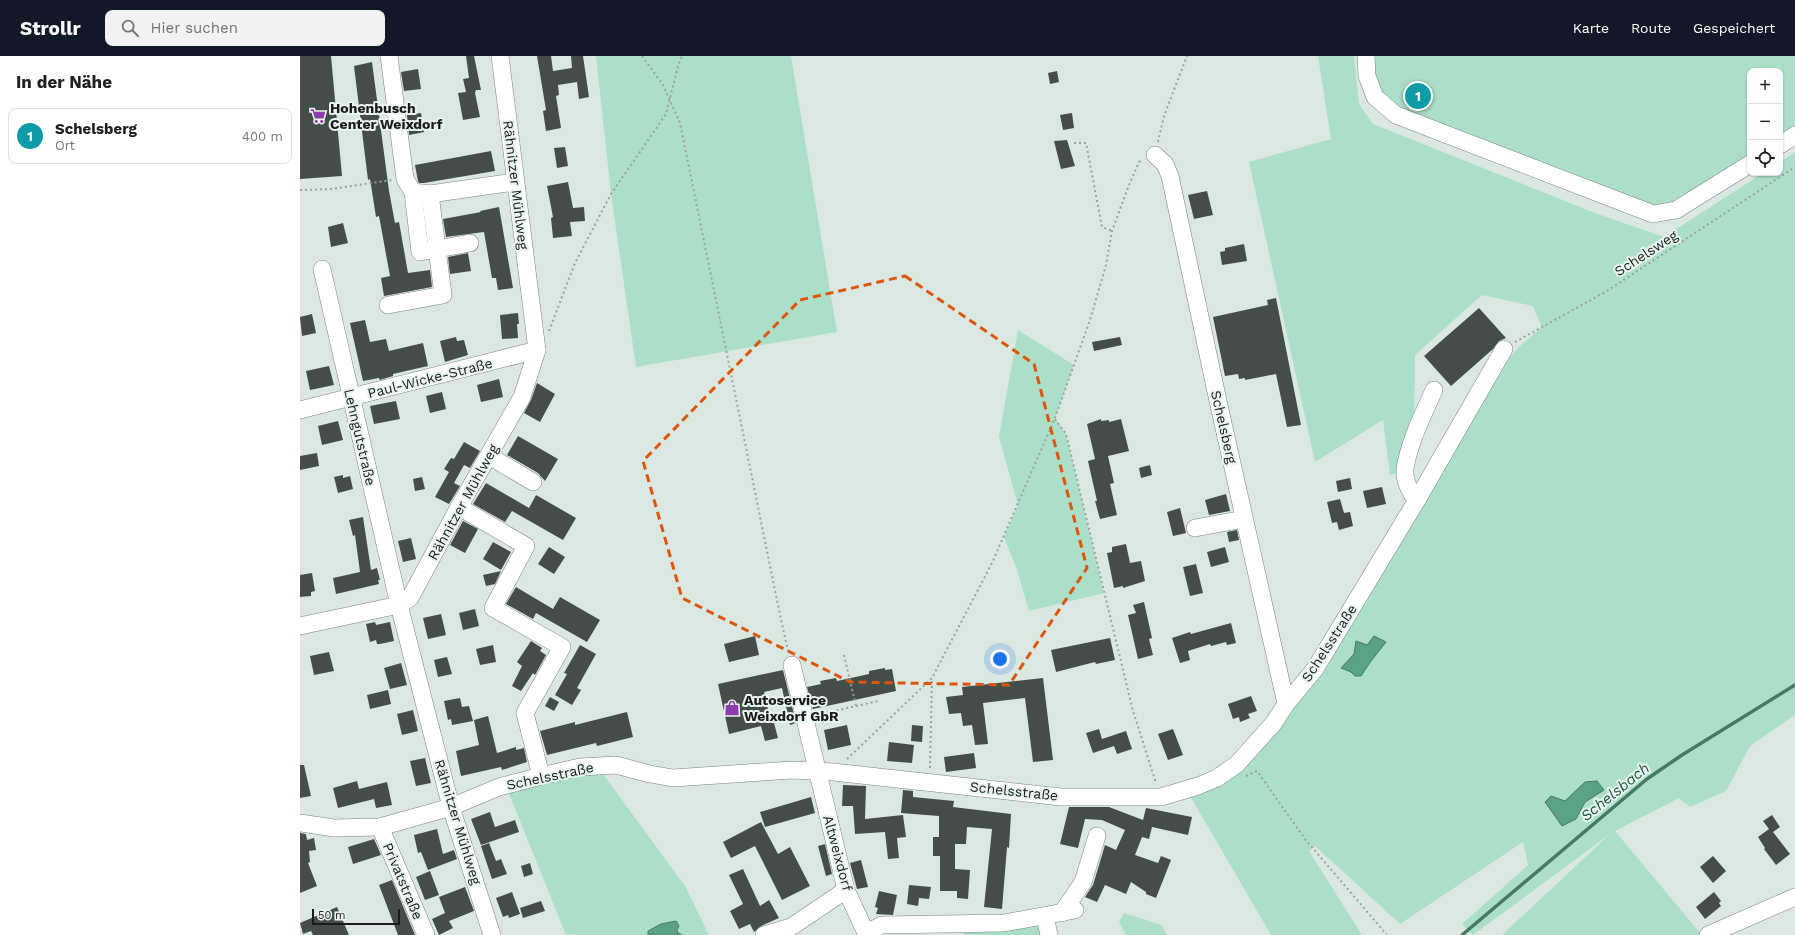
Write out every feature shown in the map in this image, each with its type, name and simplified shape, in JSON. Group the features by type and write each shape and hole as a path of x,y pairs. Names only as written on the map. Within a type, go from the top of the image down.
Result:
{"street":[{"path":"389,56 420,252 470,243"},
{"name":"Rähnitzer Mühlweg","path":"492,935 451,807 399,605 410,598 459,507 522,397 537,350 500,56"},
{"path":"1366,56 1368,76 1375,98 1396,114 1653,214 1676,210 1747,166"},
{"path":"1783,143 1795,135"},
{"name":"Schelsberg","path":"1155,155 1165,164 1170,176 1244,519 1286,704"},
{"path":"409,186 430,194 515,182"},
{"path":"388,305 443,295 430,194"},
{"name":"Lehngutstraße","path":"322,269 399,605"},
{"name":"Schelsstraße","path":"300,823 334,828 380,827 451,807 499,787 580,767 616,765 650,774 673,778 792,770 930,781 1061,797 1161,797 1198,786 1217,778 1237,764 1273,724 1286,704 1314,669 1417,500 1504,349"},
{"name":"Paul-Wicke-Straße","path":"300,410 537,350"},
{"path":"1417,500 1410,493 1405,471 1414,437 1434,390"},
{"path":"489,456 533,482"},
{"path":"459,507 526,546 493,608 562,646 525,713 541,776"},
{"path":"1195,528 1244,519"},
{"path":"300,626 399,605"},
{"name":"Altweixdorf","path":"792,665 804,718 825,772 846,890 867,934 882,925 1004,923 1069,911 1083,882 1097,836"},
{"name":"Privatstraße","path":"380,827 426,935"},
{"path":"764,935 791,927 846,890"},
{"path":"1708,935 1795,898"},
{"path":"1045,916 1049,935"}],"path":[{"path":"642,56 663,85 680,123 780,615 792,665"},
{"path":"537,350 550,330 576,263 611,194 666,114 682,56"},
{"path":"825,772 889,721 932,678 992,563 1054,418 1090,320 1106,265 1112,231 1128,185 1140,162 1155,155 1164,116 1187,56"},
{"path":"1074,143 1086,143 1102,227 1112,231"},
{"name":"Schelsweg","path":"1504,349 1607,291 1795,167"},
{"path":"300,190 409,186"},
{"path":"1054,418 1066,434 1133,711 1161,797"},
{"path":"844,655 856,706"},
{"path":"930,781 932,678"},
{"path":"804,718 878,701"},
{"path":"1245,776 1257,771 1305,839 1387,935"}],"highlighted area":[{"path":"905,276 1034,364 1087,568 1009,685 850,682 682,598 643,461 800,300"}],"shaded area":[{"path":"596,56 791,56 837,332 636,367 611,194"},
{"path":"1318,56 1354,56 1359,104 1373,124 1595,213 1664,237 1758,176 1783,176 1783,160 1795,152 1795,715 1750,746 1726,791 1690,807 1679,798 1615,831 1701,934 1502,935 1610,834 1473,935 1462,924 1528,865 1523,842 1400,924 1315,846 1309,851 1362,935 1271,935 1189,794 1274,732 1493,375 1521,345 1542,327 1533,306 1482,295 1415,355 1414,437 1405,471 1390,475 1383,420 1315,462 1249,162 1331,139","holes":["1367,645 1371,661 1361,676 1355,676 1345,662","1603,790 1585,802 1576,819 1551,796 1565,801"]},
{"path":"1372,56 1795,56 1795,131 1783,139 1783,68 1747,68 1747,162 1685,203 1655,210 1399,113 1379,97"},
{"path":"1018,330 1074,365 1055,418 1066,434 1104,593 1029,611 1017,570 1004,537 1018,505 999,437"},
{"path":"1374,636 1386,642 1361,676 1355,676 1351,672 1341,668 1354,654 1356,641 1367,645"},
{"path":"582,774 603,774 685,886 709,935 566,935 508,791"},
{"path":"1597,781 1604,790 1585,802 1576,819 1562,826 1545,802 1551,796 1565,801 1585,782"},
{"path":"1124,913 1161,925 1167,935 1126,935 1119,922"},
{"path":"676,921 679,926 677,930 678,933 682,935 648,935 648,931 661,924"},
{"path":"1036,922 1048,935 964,935 964,927"}],"building":[{"name":"Hohenbusch Center Weixdorf","path":"300,56 331,56 342,176 300,179"},
{"path":"466,56 474,56 481,90 476,90 475,93 480,117 463,120 458,93 466,92 463,79 469,78"},
{"path":"537,56 551,56 553,71 572,68 571,56 583,56 589,97 579,99 577,82 558,85 559,95 556,96 561,128 546,131 543,111 546,110"},
{"path":"372,62 389,191 395,223 399,222 408,273 430,270 432,287 384,296 381,278 390,276 379,216 376,217 370,179 368,180 354,66"},
{"path":"418,69 421,89 404,91 401,72"},
{"path":"1057,71 1059,82 1050,84 1048,73"},
{"path":"421,113 424,132 409,135 407,115"},
{"path":"1072,113 1074,128 1063,130 1060,115"},
{"path":"1067,140 1075,166 1061,169 1054,141"},
{"path":"565,147 568,166 557,168 554,148"},
{"path":"491,151 495,171 424,183 419,183 418,181 415,165"},
{"path":"568,182 573,208 584,207 585,221 570,222 572,236 553,238 551,218 553,217 547,186"},
{"path":"1207,191 1213,215 1194,219 1188,195"},
{"path":"499,207 513,288 498,290 496,278 492,278 484,232 446,237 443,219"},
{"path":"343,223 348,243 331,247 328,227"},
{"path":"1244,244 1247,261 1222,265 1220,252 1225,251 1225,248"},
{"path":"468,253 471,271 450,274 448,257"},
{"path":"1276,298 1301,425 1287,427 1276,374 1245,380 1245,378 1239,379 1238,374 1225,376 1213,317 1268,305 1267,300"},
{"path":"1479,308 1506,338 1499,341 1493,349 1451,386 1424,356"},
{"path":"518,313 518,338 502,339 500,315"},
{"path":"312,314 316,333 302,336 300,317"},
{"path":"365,320 370,342 386,339 389,351 423,343 428,366 393,374 393,376 380,380 379,378 363,381 350,323"},
{"path":"456,337 457,341 464,340 468,355 445,362 440,341"},
{"path":"1120,337 1122,345 1094,351 1092,342"},
{"path":"329,366 334,385 310,390 306,371"},
{"path":"499,379 503,397 481,402 477,385"},
{"path":"537,383 555,394 540,422 524,413 531,400"},
{"path":"442,392 446,409 430,413 426,396"},
{"path":"396,401 400,419 374,424 370,406"},
{"path":"1101,419 1101,421 1109,420 1109,422 1121,419 1129,451 1108,456 1114,483 1110,484 1117,515 1100,519 1095,501 1097,501 1088,461 1095,459 1087,424"},
{"path":"338,421 343,440 322,445 318,426"},
{"path":"518,436 558,459 545,481 538,473 507,455"},
{"path":"464,442 480,451 470,468 464,465 454,483 460,486 449,504 435,497 449,472 444,469 451,458 454,459"},
{"path":"317,453 319,466 300,470 300,456"},
{"path":"1150,465 1152,475 1141,478 1139,468"},
{"path":"343,475 343,478 350,476 353,489 338,493 334,477"},
{"path":"422,477 425,489 415,491 413,479"},
{"path":"1350,478 1352,489 1338,492 1336,481"},
{"path":"486,483 529,508 536,495 576,518 563,540 512,511 505,522 473,504"},
{"path":"1382,487 1386,504 1367,508 1363,491"},
{"path":"1226,494 1230,511 1209,515 1205,500"},
{"path":"1340,499 1344,513 1350,512 1353,526 1339,530 1337,522 1332,523 1327,502"},
{"path":"1180,508 1186,533 1173,536 1167,512"},
{"path":"363,517 371,570 377,568 380,580 378,580 379,584 336,594 333,578 360,572 355,535 353,536 349,520"},
{"path":"463,521 478,529 465,553 450,545"},
{"path":"1237,530 1239,540 1229,542 1227,532"},
{"path":"411,538 416,559 403,562 398,541"},
{"path":"493,542 511,552 501,570 483,559"},
{"path":"1126,544 1130,563 1141,561 1145,581 1123,588 1123,586 1114,588 1107,553 1112,552 1112,547"},
{"path":"549,547 565,557 554,574 538,564"},
{"path":"1225,547 1229,562 1211,567 1207,552"},
{"path":"1196,564 1203,593 1190,596 1183,567"},
{"path":"501,571 495,584 486,586 483,575"},
{"path":"312,573 315,591 311,592 311,596 300,597 300,575"},
{"path":"516,587 553,609 560,597 600,620 587,642 536,613 533,619 506,604"},
{"path":"1144,602 1152,638 1149,639 1153,655 1138,659 1128,615 1136,613 1133,605"},
{"path":"475,609 479,626 463,630 459,613"},
{"path":"441,614 446,635 428,639 423,618"},
{"path":"375,622 376,625 390,622 394,641 380,644 377,644 376,640 370,642 366,624"},
{"path":"1231,623 1236,643 1227,645 1226,642 1211,646 1210,644 1188,651 1190,660 1180,663 1172,638 1190,632 1191,634"},
{"path":"755,636 759,655 729,662 724,644"},
{"path":"1110,638 1115,660 1096,664 1095,662 1056,672 1051,650"},
{"path":"531,641 542,648 540,651 546,655 535,675 533,673 521,691 512,686 522,666 517,662"},
{"path":"493,645 496,662 480,665 476,649"},
{"path":"580,645 596,654 577,688 581,690 572,705 555,695 567,674 564,673"},
{"path":"329,652 334,671 314,675 310,656"},
{"path":"447,657 452,674 438,677 434,660"},
{"path":"401,663 407,685 390,689 384,668"},
{"path":"885,668 885,670 892,669 896,691 813,709 807,687 821,684 820,681 836,678 837,681 869,674 869,671"},
{"name":"Autoservice Weixdorf GbR","path":"783,670 796,723 790,725 782,688 764,692 771,723 774,723 778,738 765,741 761,726 729,734 718,684"},
{"path":"1043,678 1053,760 1033,762 1025,698 983,703 988,744 975,745 972,725 963,726 961,713 949,714 946,697 963,695 962,687"},
{"path":"388,690 391,704 370,709 367,695"},
{"path":"1251,696 1257,711 1248,714 1250,718 1240,722 1239,717 1233,719 1228,704"},
{"path":"550,697 559,702 554,711 545,706"},
{"path":"460,698 462,707 469,706 473,721 452,725 451,719 448,720 444,701"},
{"path":"413,710 418,731 402,735 397,714"},
{"path":"627,712 633,737 597,746 596,743 547,755 540,731 575,722 575,725"},
{"path":"488,716 497,753 516,747 516,750 524,748 527,762 502,770 501,767 461,776 456,751 479,745 474,720"},
{"path":"847,725 851,745 828,750 824,730"},
{"path":"912,725 923,726 922,742 911,741"},
{"path":"1099,729 1102,739 1126,731 1132,749 1117,754 1114,746 1093,753 1086,733"},
{"path":"1173,729 1183,755 1168,760 1158,734"},
{"path":"889,742 914,745 912,763 887,761"},
{"path":"974,753 976,768 946,772 944,757"},
{"path":"425,758 431,783 416,786 410,761"},
{"path":"300,765 304,765 311,796 300,798"},
{"path":"357,781 359,789 387,782 392,805 376,808 374,799 338,808 333,788"},
{"path":"843,785 866,786 865,819 903,815 906,837 897,838 899,858 888,859 885,832 855,834 853,806 842,806"},
{"path":"903,790 913,791 913,797 954,801 953,807 1011,814 1009,848 1007,847 1002,909 984,907 992,829 967,827 966,844 955,844 955,869 970,870 968,899 957,898 957,891 940,891 940,856 933,856 933,837 939,837 939,816 901,813"},
{"path":"811,797 815,813 765,827 760,812"},
{"path":"1069,807 1109,807 1143,820 1146,808 1192,817 1188,835 1152,827 1149,839 1142,837 1135,855 1158,863 1161,856 1171,860 1156,898 1146,894 1146,892 1131,882 1126,894 1105,885 1097,902 1085,897 1093,885 1105,845 1116,850 1125,830 1102,820 1085,819 1078,848 1060,844"},
{"path":"490,812 495,827 515,820 519,832 481,845 471,819"},
{"path":"1772,815 1780,827 1773,832 1790,854 1776,865 1764,849 1765,848 1758,837 1769,829 1763,821"},
{"path":"761,822 778,854 790,847 810,886 782,900 755,846 731,858 723,842"},
{"path":"437,829 443,854 454,850 457,859 428,870 421,852 418,853 414,835"},
{"path":"300,833 306,834 307,840 314,838 316,850 309,851 310,862 308,863 317,886 300,893"},
{"path":"374,839 381,855 353,864 348,847"},
{"path":"489,843 496,861 501,859 507,874 492,879 481,846"},
{"path":"825,844 832,874 826,876 818,846"},
{"path":"1713,856 1726,871 1713,883 1700,867"},
{"path":"861,860 868,887 857,889 850,863"},
{"path":"530,863 533,874 524,877 521,866"},
{"path":"743,869 760,906 769,900 779,918 761,926 754,932 750,924 739,929 730,911 743,904 729,875"},
{"path":"430,871 439,895 425,900 416,877"},
{"path":"392,880 415,935 398,935 379,885"},
{"path":"909,885 931,887 929,899 919,898 918,906 907,904"},
{"path":"465,887 474,911 449,921 453,928 439,935 432,919 445,913 439,897"},
{"path":"879,891 897,895 893,915 876,914 878,908 875,907"},
{"path":"512,892 520,914 509,918 508,915 503,917 496,898"},
{"path":"1714,892 1721,901 1719,903 1721,906 1705,919 1696,907"},
{"path":"541,901 545,911 523,918 520,908"},
{"path":"337,907 349,935 313,935 311,931 303,934 300,923"}],"waterway":[{"name":"Schelsbach","path":"1462,935 1647,779 1682,755 1795,685"}],"place":[{"name":"Schelsberg","path":"1418,96"},
{"name":"Hohenbusch Center Weixdorf","path":"318,116"},
{"name":"Autoservice Weixdorf GbR","path":"732,708"}]}
